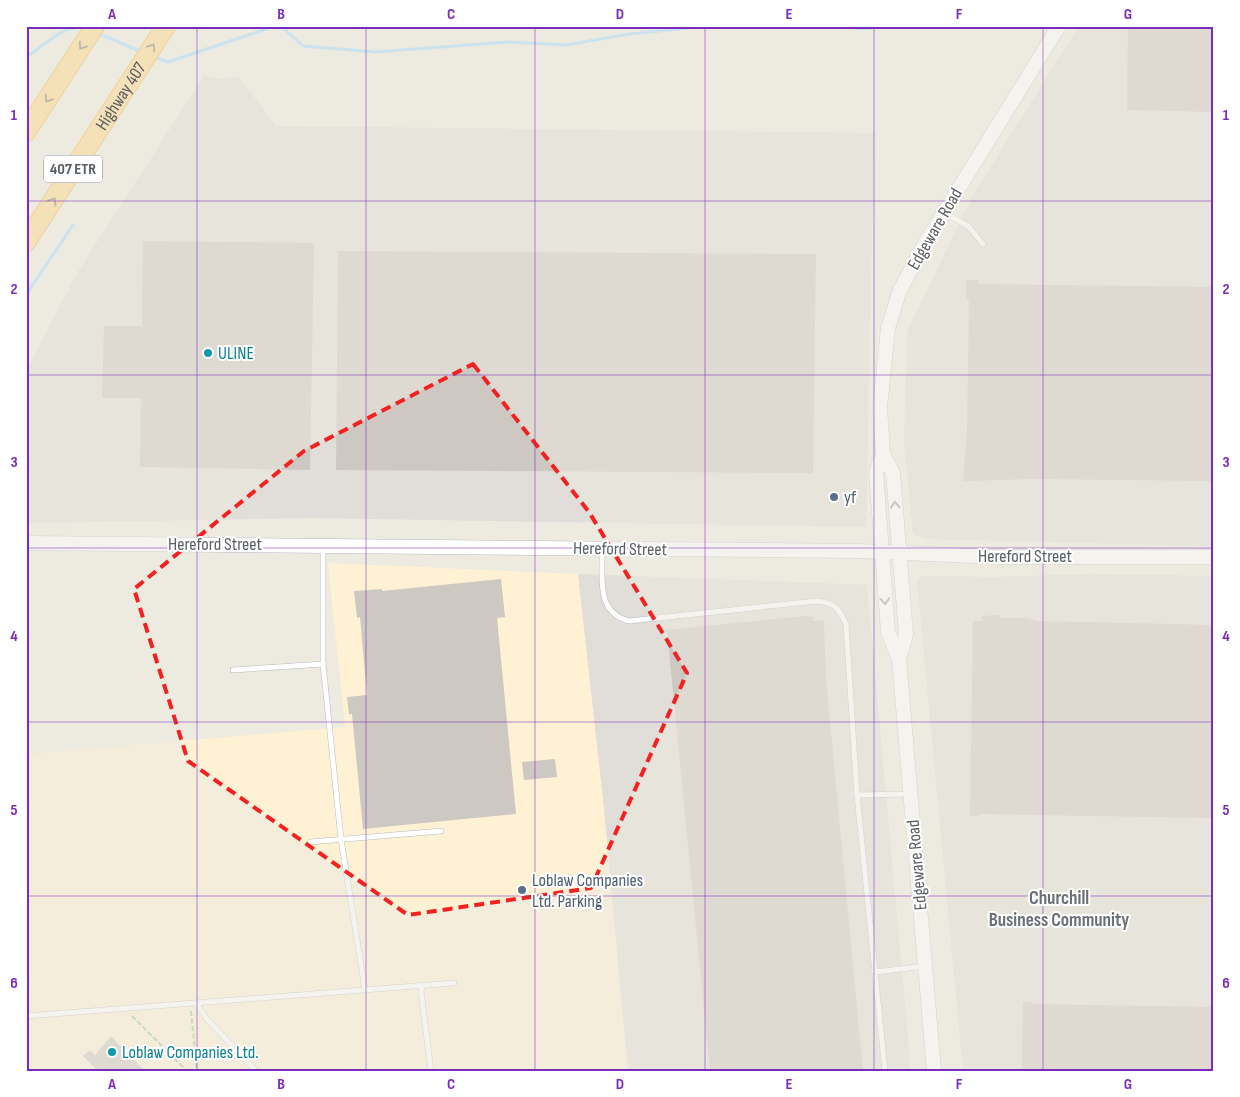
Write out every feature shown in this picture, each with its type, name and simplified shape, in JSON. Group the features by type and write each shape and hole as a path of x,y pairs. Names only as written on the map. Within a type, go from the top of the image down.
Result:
{"highway":[{"path":"26,132 95,26"},
{"name":"Highway 407","path":"26,242 166,26"}],"street":[{"name":"Edgeware Road","path":"934,1071 899,658 888,632 876,473 883,454 880,407 888,328 900,290 943,212 1060,26"},
{"name":"Edgeware Road","path":"883,454 893,473 906,634 899,658"},
{"name":"Hereford Street","path":"26,543 882,552 997,556 1214,557"}],"lane":[{"path":"943,212 968,226 983,244"},
{"path":"322,545 323,664 341,839 366,990"},
{"path":"602,549 603,594 609,610 617,618 629,621 817,601 832,603 841,612 846,624 857,795 885,1071"},
{"path":"233,670 323,664"},
{"path":"857,795 911,794"},
{"path":"310,842 441,831"},
{"path":"875,972 926,966"},
{"path":"26,1016 454,983"},
{"path":"422,986 421,992 431,1071"},
{"path":"193,1004 256,1071"}],"path":[{"path":"193,1004 197,1071"},
{"path":"125,1009 187,1071"}],"highlighted area":[{"path":"473,364 589,512 687,673 591,888 408,915 188,761 134,589 304,451"}],"shaded area":[{"path":"1079,26 1214,26 1214,546 926,539 913,534 904,444 907,332 973,195"},
{"path":"204,76 220,79 239,77 276,126 874,133 866,527 312,518 26,523 26,371 79,270"},
{"path":"328,563 578,574 604,808 628,1071 26,1071 26,754 345,727"},
{"path":"578,574 867,585 911,1071 628,1071 604,808"},
{"path":"1089,574 1214,576 1214,1071 963,1071 917,580 921,576 996,577"}],"building":[{"path":"1128,26 1214,26 1214,112 1127,110"},
{"name":"ULINE","path":"143,241 314,243 310,470 140,467 141,398 102,398 104,326 142,326"},
{"path":"338,251 816,254 813,473 336,470"},
{"path":"966,280 978,280 978,284 1214,287 1214,481 1032,479 963,481 967,430 969,302 966,298"},
{"path":"501,579 505,617 497,618 516,814 363,829 352,714 349,714 347,697 367,695 360,617 357,618 354,591 382,589 382,591"},
{"path":"1000,615 1000,618 1027,618 1037,621 1214,625 1214,818 979,814 979,816 970,816 973,621 982,621 982,616"},
{"path":"805,616 814,617 814,621 822,620 824,622 826,679 863,1071 710,1071 667,630"},
{"path":"555,759 557,777 524,780 522,762"},
{"path":"1023,1002 1031,1002 1031,1004 1214,1007 1214,1071 1022,1071"},
{"name":"Loblaw Companies Ltd.","path":"111,1036 145,1071 98,1071 83,1056 90,1050 95,1055"}],"waterway":[{"path":"155,57 168,62 275,26"},
{"path":"281,26 303,46 375,52 508,42 566,45 629,34 708,26"},
{"path":"836,26 862,29 887,26"},
{"path":"26,57 63,32 79,27 87,29"},
{"path":"97,33 142,52"},
{"path":"26,295 73,225"}],"place":[{"name":"ULINE","path":"208,353"},
{"name":"yf","path":"834,497"},
{"name":"Loblaw Companies Ltd. Parking","path":"522,890"},
{"name":"Loblaw Companies Ltd.","path":"112,1052"}],"district":[{"name":"Churchill Business Community","path":"1059,909"}]}
